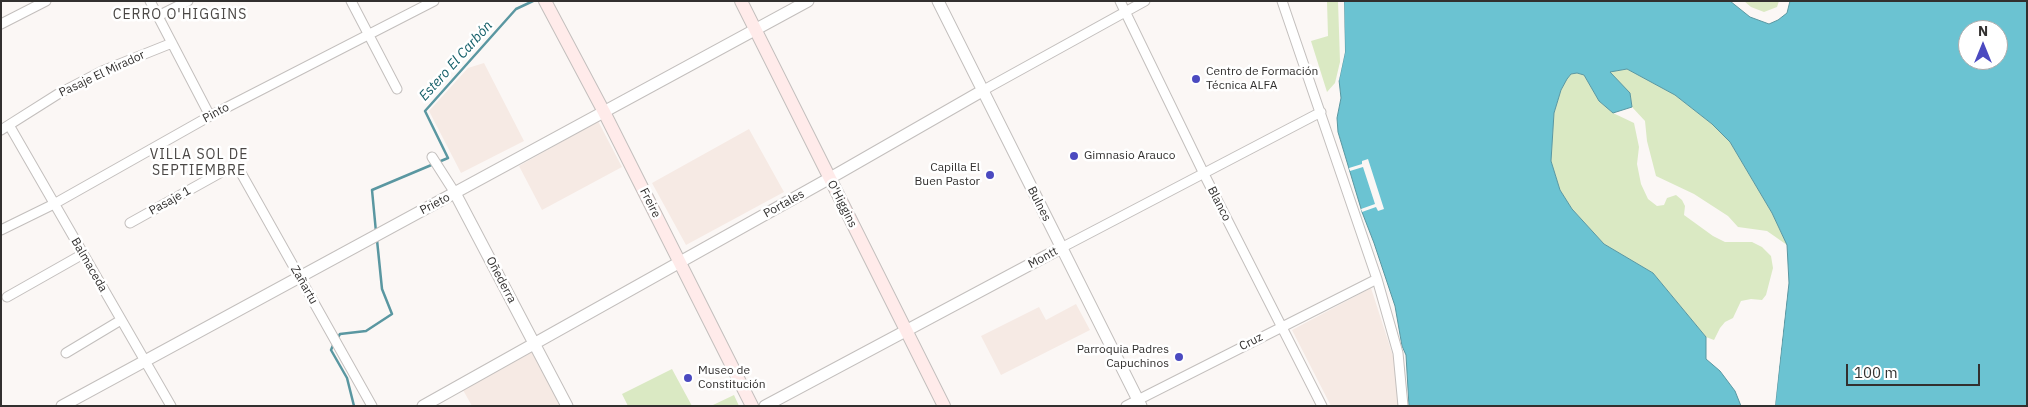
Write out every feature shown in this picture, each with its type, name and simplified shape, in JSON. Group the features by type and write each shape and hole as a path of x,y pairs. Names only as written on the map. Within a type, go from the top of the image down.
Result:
{"main road":[{"name":"Freire","path":"545,1 604,112 752,406"},
{"name":"O'Higgins","path":"741,1 944,406"}],"street":[{"path":"1,24 46,1"},
{"path":"150,1 210,116"},
{"path":"158,16 188,1"},
{"path":"351,1 397,89"},
{"name":"Pinto","path":"1,230 54,204 210,116 434,1"},
{"name":"Prieto","path":"62,406 808,1"},
{"name":"Bulnes","path":"938,1 1139,403"},
{"name":"Blanco","path":"1120,1 1203,172 1322,406"},
{"name":"Portales","path":"423,406 1145,1"},
{"path":"1282,1 1377,280 1400,364 1403,406"},
{"name":"Pasaje El Mirador","path":"5,127 58,94 102,71 172,43"},
{"name":"Montt","path":"765,406 1203,172 1321,112"},
{"name":"Balmaceda","path":"5,127 54,204 171,406"},
{"name":"Oñederra","path":"432,157 455,193 567,406"},
{"name":"Pasaje 1","path":"130,223 236,164"},
{"name":"Zañartu","path":"236,164 372,406"},
{"path":"8,297 83,254"},
{"name":"Cruz","path":"1126,406 1139,403 1281,327 1377,280"},
{"path":"66,353 121,320"}],"shaded area":[{"path":"484,63 524,141 461,173 429,111 468,68"},
{"path":"598,121 622,167 542,210 519,166"},
{"path":"749,129 784,192 686,245 652,183"},
{"path":"1371,288 1394,359 1397,363 1398,406 1331,406 1292,330"},
{"path":"1076,304 1090,330 1001,375 981,336 1039,307 1046,320"},
{"path":"532,352 561,406 472,406 463,390"}],"green space":[{"path":"1327,1 1338,1 1340,62 1335,83 1327,92 1311,41 1328,36"},
{"path":"1744,1 1779,1 1777,7 1764,12 1751,7"},
{"path":"1627,69 1675,95 1712,124 1730,142 1772,213 1787,245 1767,231 1738,227 1728,216 1694,194 1656,176 1647,141 1645,121 1632,107 1630,93 1609,72"},
{"path":"1571,74 1584,75 1599,101 1613,113 1634,123 1639,147 1637,164 1641,184 1648,199 1657,206 1664,205 1667,198 1676,195 1685,206 1684,215 1713,236 1725,242 1752,242 1762,247 1771,256 1773,268 1766,295 1762,300 1751,299 1741,301 1733,318 1725,322 1714,340 1706,337 1653,273 1604,244 1572,209 1560,190 1551,161 1554,113 1561,90 1567,79"},
{"path":"672,369 692,406 628,406 622,394"},
{"path":"734,395 739,406 713,405"}],"water":[{"path":"1344,1 1730,1 1750,17 1769,24 1787,13 1790,1 2027,1 2027,406 1775,406 1789,283 1787,245 1772,213 1730,142 1712,124 1675,95 1627,69 1610,72 1630,93 1632,107 1613,113 1599,101 1584,75 1571,74 1567,79 1561,90 1554,113 1551,161 1560,190 1572,209 1604,244 1653,273 1706,337 1706,359 1720,371 1735,391 1741,406 1409,406 1406,355 1402,346 1395,306 1362,212 1338,132 1337,118 1341,98 1339,80 1345,52"}],"pier":[{"path":"1342,1 1344,1 1345,52 1337,82 1342,52"},
{"path":"1368,159 1384,209 1378,211 1376,207 1362,212 1361,209 1375,204 1363,167 1350,171 1349,168 1362,164 1362,161"},
{"path":"1784,292 1787,292 1775,406 1773,406"}],"waterway":[{"name":"Estero El Carbón","path":"376,232 372,190 448,158 425,111 516,9 533,1"},
{"name":"Estero El Carbón","path":"337,339 340,334 366,331 392,314 382,289 377,240"},
{"name":"Estero El Carbón","path":"334,343 331,350 347,378 354,406"}],"place":[{"name":"Centro de Formación Técnica ALFA","path":"1196,79"},
{"name":"Gimnasio Arauco","path":"1074,156"},
{"name":"Capilla El Buen Pastor","path":"990,175"},
{"name":"Parroquia Padres Capuchinos","path":"1179,357"},
{"name":"Museo de Constitución","path":"688,378"}],"district":[{"name":"CERRO O'HIGGINS","path":"180,15"},
{"name":"VILLA SOL DE SEPTIEMBRE","path":"199,164"}]}
